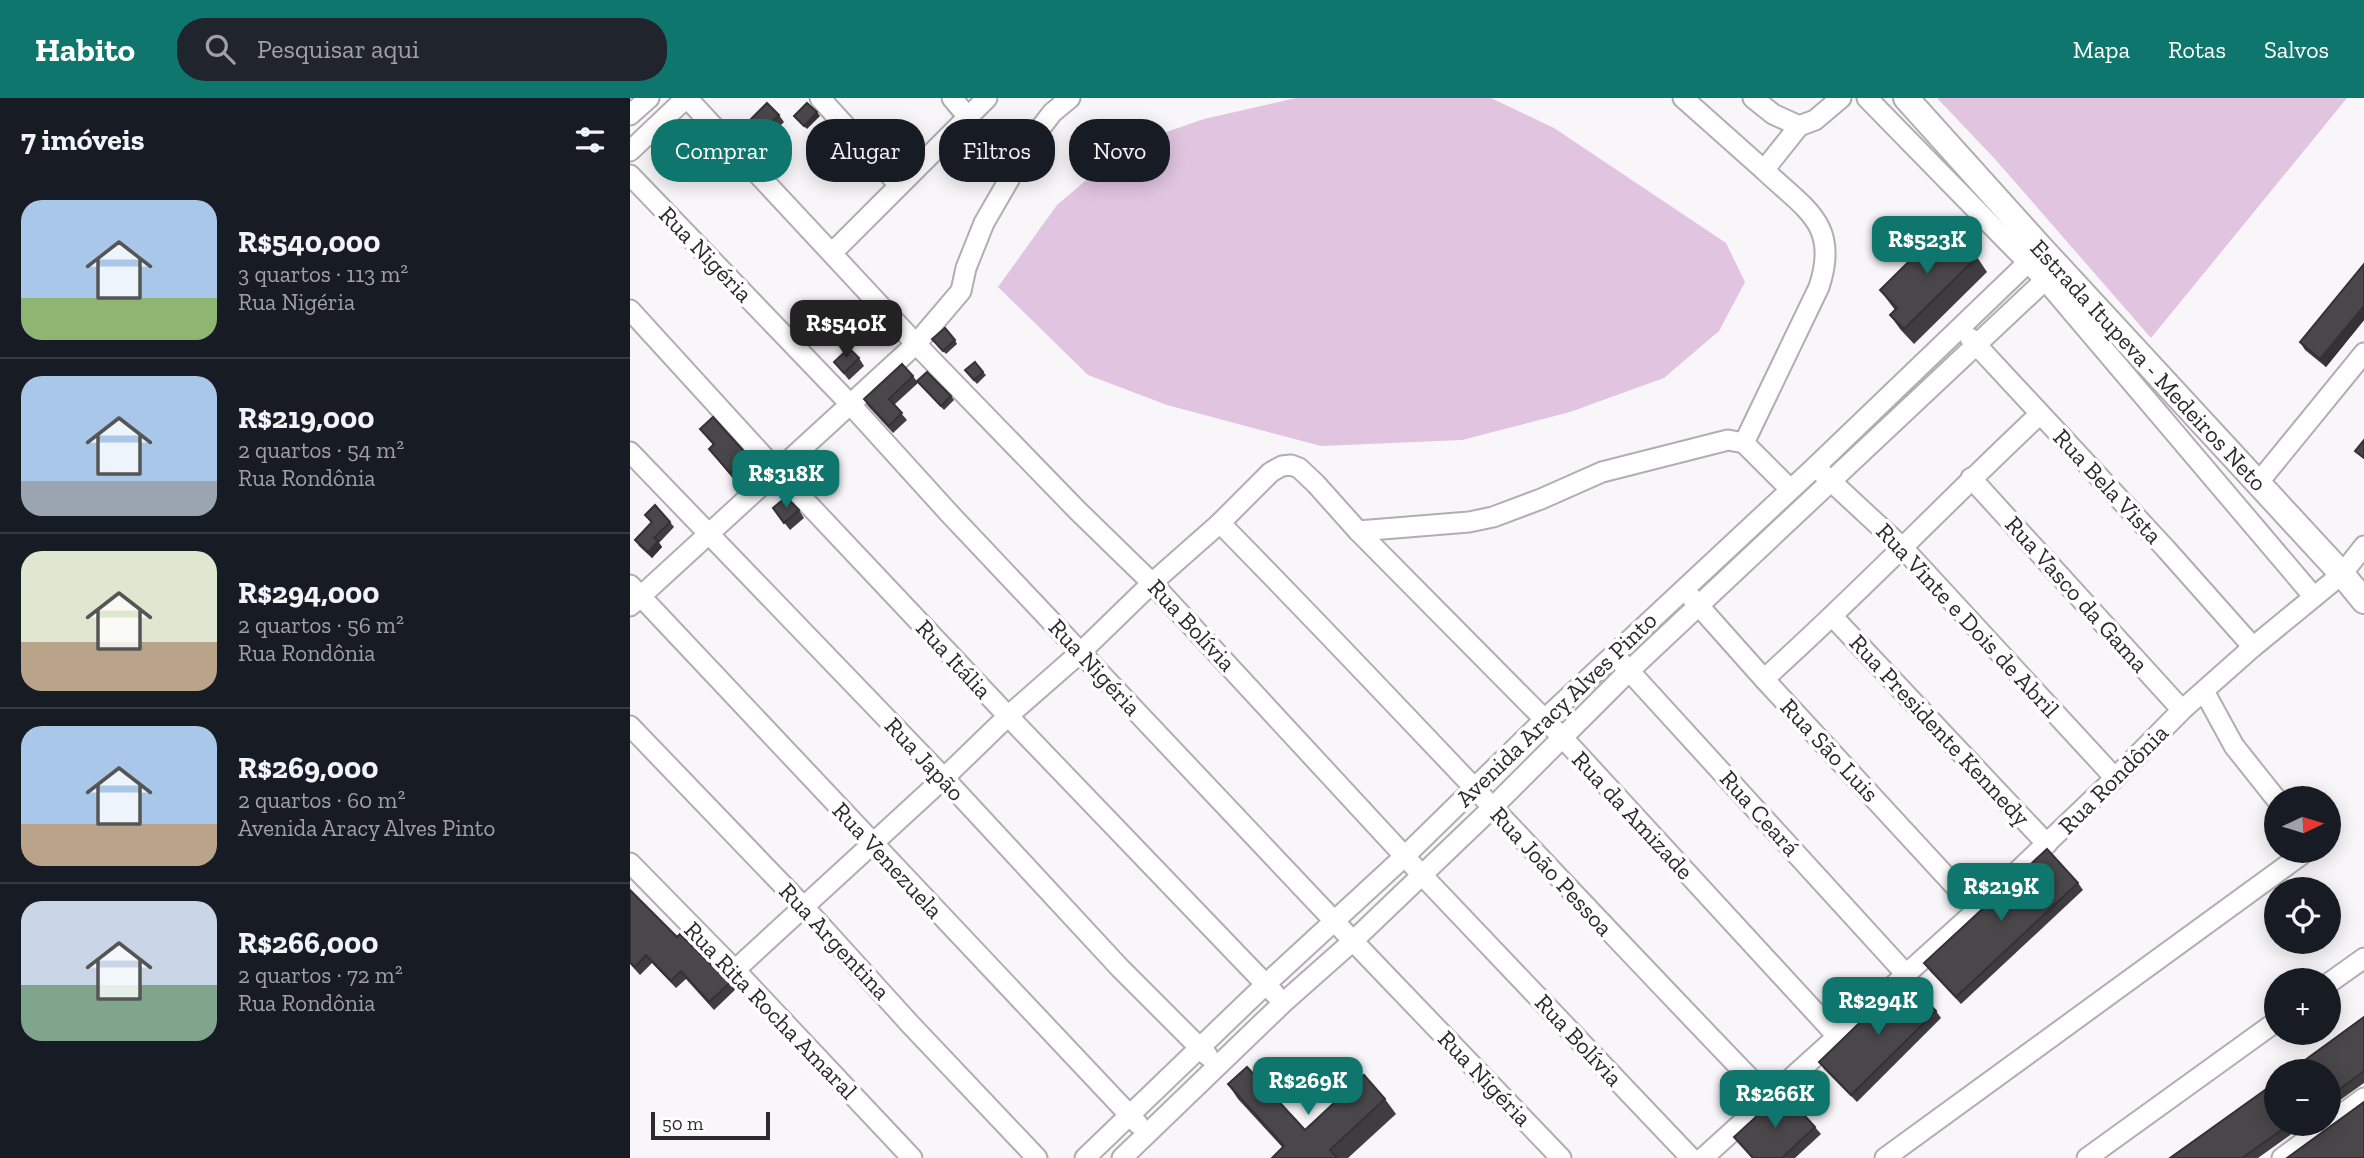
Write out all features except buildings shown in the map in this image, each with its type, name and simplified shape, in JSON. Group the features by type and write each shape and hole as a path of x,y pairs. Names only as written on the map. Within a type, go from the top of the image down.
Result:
{"main road":[{"name":"Estrada Itupeva - Medeiros Neto","path":"1906,98 2052,274 2258,483 2364,601"}],"street":[{"path":"630,116 649,98"},
{"path":"630,151 687,98"},
{"name":"Rua Bolívia","path":"687,98 916,344 1152,583 1691,1158"},
{"path":"820,98 900,185"},
{"path":"952,98 968,117"},
{"path":"833,252 987,98"},
{"path":"633,596 709,533 916,344 961,291 966,268 984,223 1033,138 1052,113 1070,98"},
{"path":"1683,98 1764,170 1815,220 1823,232 1827,250 1826,268 1819,287 1744,443"},
{"path":"1753,98 1773,114 1799,126"},
{"path":"1764,170 1799,126 1815,120 1841,98"},
{"path":"1867,98 2035,255"},
{"name":"Rua Nigéria","path":"630,175 851,405 948,512 1334,922 1561,1158"},
{"name":"Avenida Aracy Alves Pinto","path":"1086,1158 2035,255"},
{"path":"2052,274 2315,597"},
{"name":"Avenida Aracy Alves Pinto","path":"1122,1158 1492,808 1629,671 2052,274"},
{"name":"Rua Itália","path":"630,310 1007,716 1283,1003"},
{"name":"Rua Bela Vista","path":"1959,329 1978,346 2166,549 2253,647"},
{"path":"2258,483 2364,353"},
{"path":"1765,679 1833,617 1971,478 2040,414"},
{"path":"1358,531 1469,522 1493,517 1602,472 1728,440 1744,443 1790,489"},
{"name":"Rua Japão","path":"630,452 944,778 1120,968 1218,1067"},
{"name":"Rua da Amizade","path":"1220,523 1271,472 1282,466 1292,465 1299,468 1563,738 1838,1037"},
{"name":"Rua Vinte e Dois de Abril","path":"1815,467 1903,548 2115,778"},
{"name":"Rua Vasco da Gama","path":"1971,478 2182,710"},
{"path":"735,970 944,778 1007,716 1081,653 1152,583 1220,523"},
{"name":"Rua João Pessoa","path":"1220,523 1340,645 1769,1098"},
{"name":"Rua Rondônia","path":"1703,1158 1977,910 2182,710 2342,574 2364,546"},
{"name":"Rua São Luis","path":"1684,588 1977,910"},
{"name":"Rua Venezuela","path":"633,596 873,844 1147,1134"},
{"name":"Rua Presidente Kennedy","path":"1833,617 2047,844"},
{"name":"Rua Ceará","path":"1614,654 1905,973"},
{"path":"2204,691 2234,746 2266,786"},
{"name":"Rua Argentina","path":"630,726 803,906 1037,1158"},
{"name":"Rua Rita Rocha Amaral","path":"630,863 912,1158"},
{"path":"1885,1158 2290,863"},
{"path":"2341,974 2364,958"},
{"path":"2087,1158 2264,1030"},
{"path":"2282,1158 2364,1098"}],"shaded area":[{"path":"1296,98 1491,98 1554,128 1726,243 1745,282 1719,331 1664,378 1570,412 1462,440 1321,446 1167,405 1088,375 998,287 1057,205 1084,182 1170,182 1170,131 1204,119"},
{"path":"1937,98 2347,98 2151,338 1994,158"}]}
